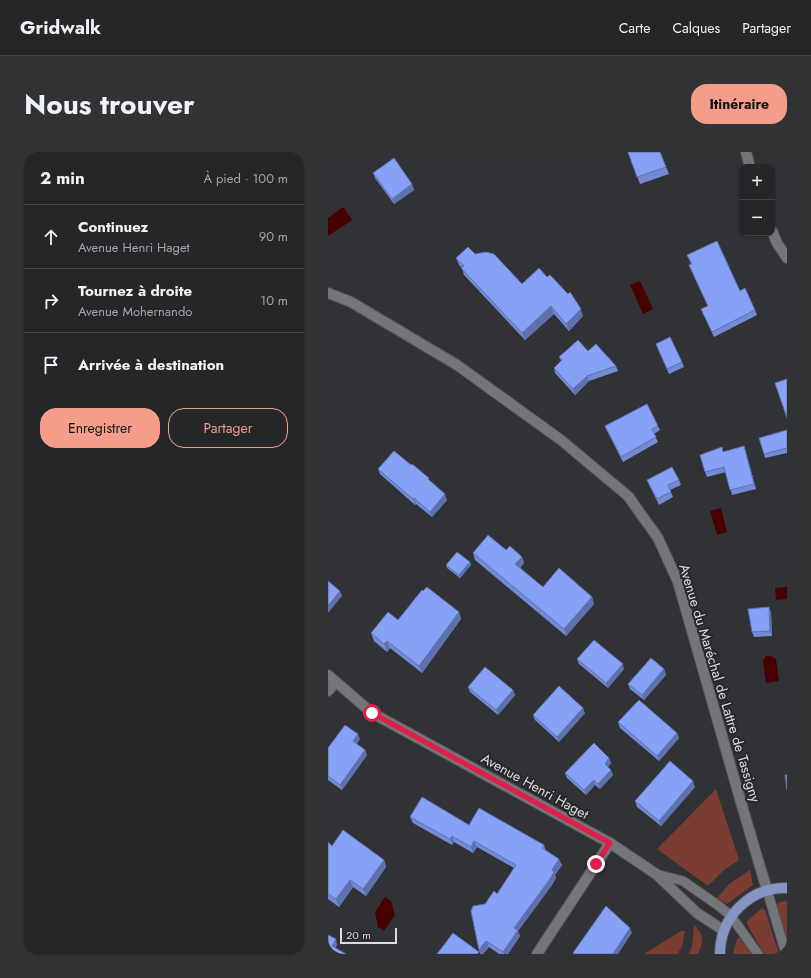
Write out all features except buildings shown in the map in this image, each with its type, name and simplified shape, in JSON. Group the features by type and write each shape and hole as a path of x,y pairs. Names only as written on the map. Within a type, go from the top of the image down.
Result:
{"main road":[{"path":"746,152 749,164"},
{"path":"774,236 776,243 787,258"},
{"name":"Avenue du Maréchal de Lattre de Tassigny","path":"328,293 351,302 457,365 561,440 628,496 658,538 678,582 767,890"},
{"name":"Avenue Henri Haget","path":"328,675 372,713 610,843 656,874 697,913 723,930"},
{"path":"328,691 336,682"},
{"path":"537,954 610,843"},
{"path":"713,954 720,949 723,930 731,916 741,905 753,896 767,890 787,888"}],"lane":[{"path":"656,874 683,881 731,916 758,954"},
{"path":"767,890 786,954"}],"shaded area":[{"path":"343,207 352,220 328,236 328,218"},
{"path":"640,281 653,309 643,314 630,285"},
{"path":"721,508 727,532 717,535 710,511"},
{"path":"787,587 787,599 776,600 775,588"},
{"path":"766,656 771,656 776,659 779,681 766,683 763,661"},
{"path":"716,789 739,860 724,870 708,886 657,849"},
{"path":"750,870 753,885 727,904 717,898 729,884"},
{"path":"385,897 391,901 395,915 384,931 378,927 375,912"},
{"path":"787,901 787,938 776,905 780,902"},
{"path":"762,908 765,910 779,954 764,954 747,924 747,921"},
{"path":"694,925 700,932 702,942 698,954 689,954 692,946"},
{"path":"681,931 685,931 683,943 678,954 644,954"},
{"path":"740,938 751,954 733,954 737,939"}],"route":[{"path":"372,713 610,843 596,864"}]}
